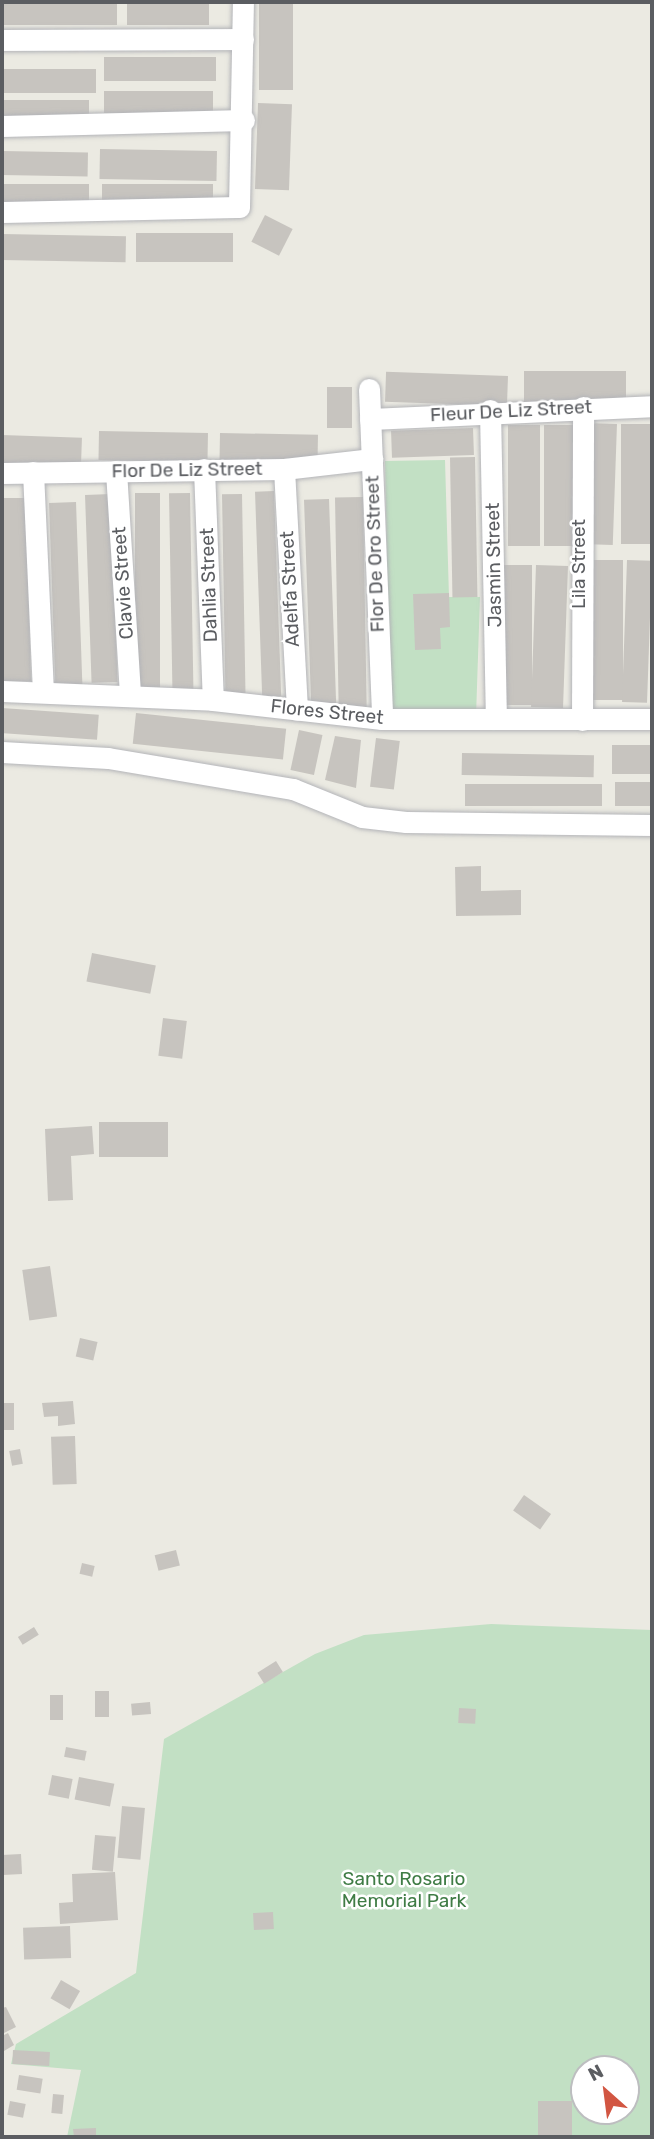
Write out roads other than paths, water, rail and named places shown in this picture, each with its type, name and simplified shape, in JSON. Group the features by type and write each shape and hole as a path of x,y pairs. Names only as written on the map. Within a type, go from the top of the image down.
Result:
{"street":[{"path":"2,212 239,207 244,120 243,2"},
{"path":"2,40 243,39"},
{"path":"2,126 244,120"},
{"name":"Flor De Oro Street","path":"369,389 382,719"},
{"name":"Fleur De Liz Street","path":"370,419 490,410 652,406"},
{"name":"Lila Street","path":"582,720 583,407"},
{"name":"Jasmin Street","path":"490,410 496,719"},
{"name":"Flor De Liz Street","path":"2,473 284,469 372,459"},
{"name":"Dahlia Street","path":"204,469 213,701"},
{"name":"Adelfa Street","path":"284,469 297,710"},
{"name":"Clavie Street","path":"116,471 130,696"},
{"path":"33,472 43,691"},
{"name":"Flores Street","path":"2,691 213,701 382,719 652,719"},
{"path":"2,752 108,758 293,789 362,817 395,821 652,825"}],"park label":[{"name":"Santo Rosario Memorial Park","path":"404,1890"}]}
